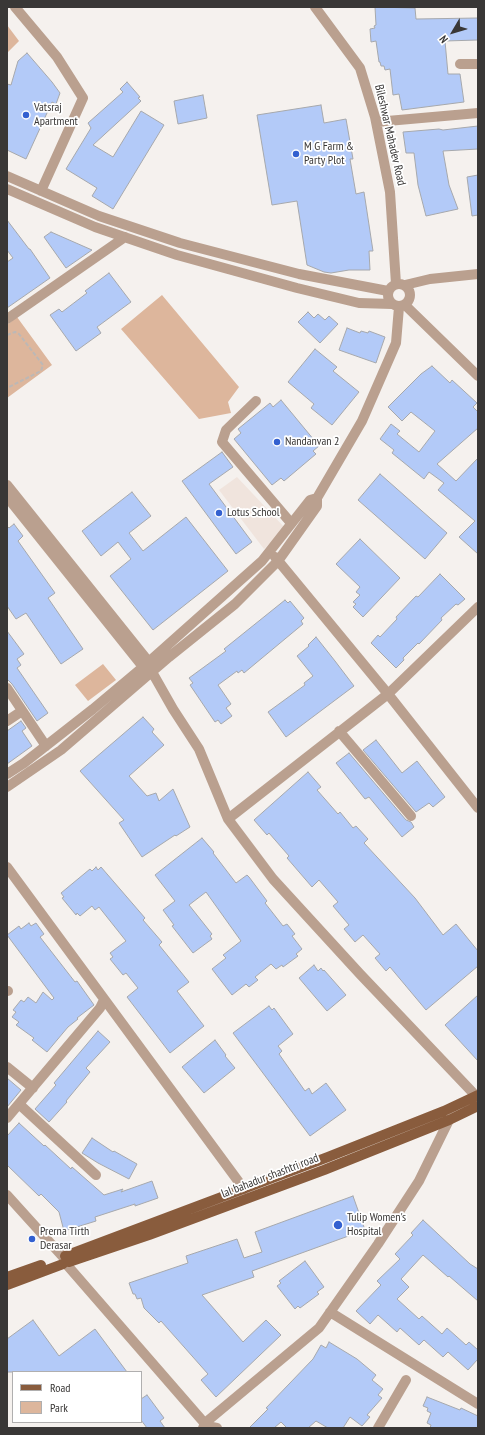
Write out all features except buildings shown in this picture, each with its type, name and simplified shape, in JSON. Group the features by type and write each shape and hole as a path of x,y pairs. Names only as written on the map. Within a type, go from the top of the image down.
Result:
{"main road":[{"name":"lal bahadur shashtri road","path":"7,1285 64,1261 193,1219 324,1170 449,1120 478,1099"},
{"path":"7,1277 64,1261 244,1189 478,1099"}],"street":[{"path":"15,7 57,57 82,98 41,191"},
{"name":"Bileshwar Mahadev Road","path":"315,7 360,68 376,122 390,192 396,287"},
{"path":"460,64 478,64"},
{"path":"376,122 478,113"},
{"path":"7,176 99,216 180,243 298,274 409,290 409,300 399,305 359,302 297,288 177,255 95,227 7,189"},
{"path":"7,319 125,237"},
{"path":"478,274 430,279 396,287 387,296 388,300 399,305 478,376"},
{"path":"7,774 235,604 278,561 317,506 317,498 362,421 396,343 399,305"},
{"path":"256,402 226,430 222,442 291,523"},
{"path":"7,485 149,669 199,750 228,818 274,879 360,974 478,1099"},
{"path":"7,497 149,669"},
{"path":"7,787 61,750 149,669 262,561 310,500 317,498"},
{"path":"270,551 388,694 478,808"},
{"path":"228,818 388,694 478,607"},
{"path":"7,688 46,746"},
{"path":"7,721 22,711"},
{"path":"339,731 411,816"},
{"path":"7,867 244,1189"},
{"path":"7,1118 100,1008 104,1000"},
{"path":"7,1067 33,1088"},
{"path":"19,1104 96,1175"},
{"path":"7,1195 208,1427 319,1328 378,1244 419,1181 449,1120"},
{"path":"330,1312 478,1404"},
{"path":"378,1428 406,1380"}],"path":[{"path":"7,335 15,332 19,334 43,365 41,371 7,388"}],"shaded area":[{"path":"237,477 286,529 264,549 219,490"}],"green space":[{"path":"7,25 19,41 7,53"},
{"path":"162,295 239,387 228,402 231,413 199,419 121,329"},
{"path":"17,317 52,365 7,398 7,325"},
{"path":"103,664 116,680 88,701 75,685"}],"place":[{"name":"Vatsraj Apartment","path":"26,115"},
{"name":"M G Farm & Party Plot","path":"296,154"},
{"name":"Nandanvan 2","path":"277,442"},
{"name":"Lotus School","path":"219,513"},
{"name":"Tulip Women's Hospital","path":"338,1225"},
{"name":"Prerna Tirth Derasar","path":"32,1239"}]}
